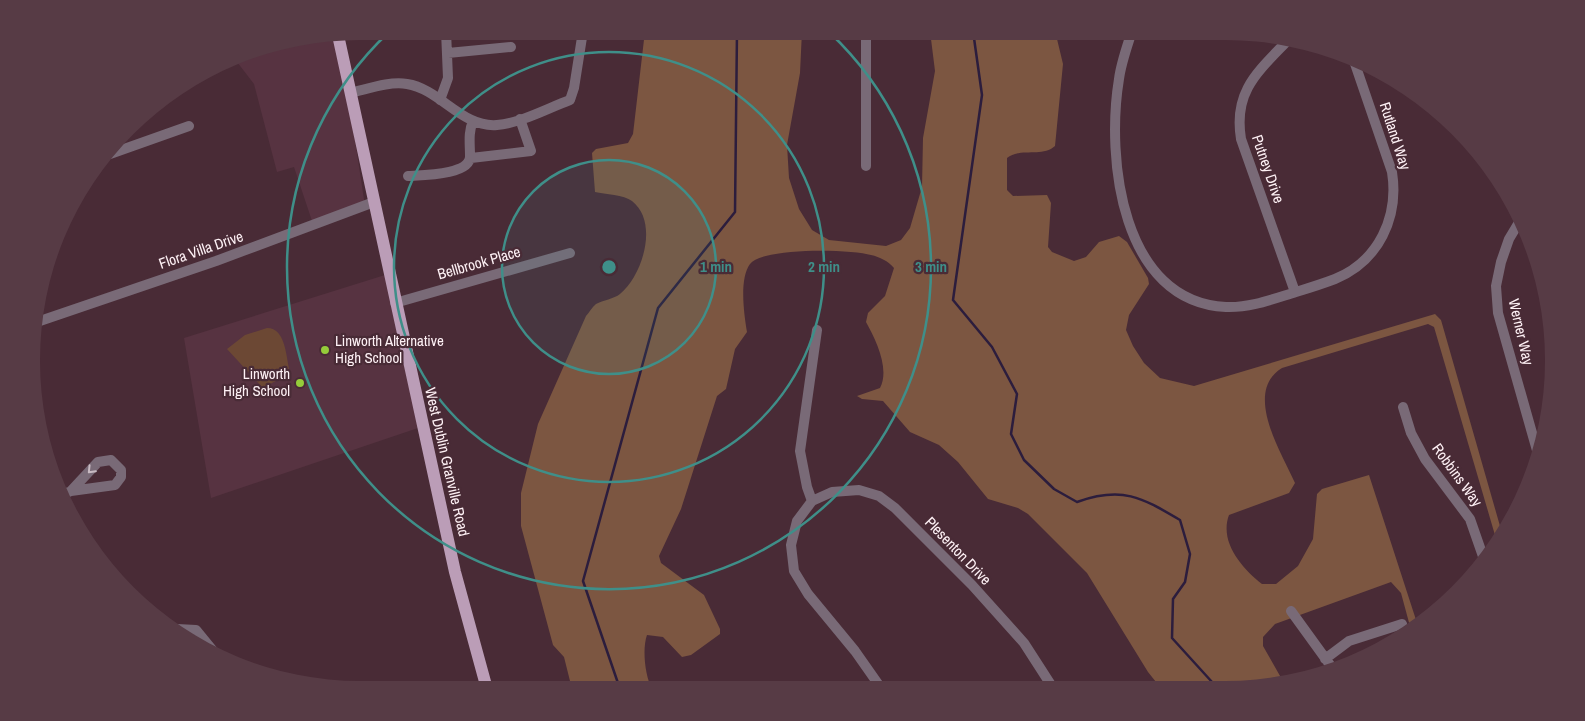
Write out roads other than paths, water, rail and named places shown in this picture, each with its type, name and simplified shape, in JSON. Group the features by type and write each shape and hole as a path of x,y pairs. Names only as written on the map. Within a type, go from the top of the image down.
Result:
{"main road":[{"name":"West Dublin Granville Road","path":"339,41 455,572 484,681"}],"street":[{"path":"440,100 448,78 447,40"},
{"path":"350,94 390,84 408,84 440,100 473,121 496,125 520,119 570,100 574,88 582,40"},
{"path":"866,40 866,166"},
{"name":"Rutland Way","path":"1130,40 1119,78 1116,124 1117,157 1130,224 1137,246 1147,263 1161,279 1177,292 1209,305 1242,306 1336,279 1361,265 1380,243 1393,209 1395,190 1392,172 1357,69"},
{"name":"Putney Drive","path":"1283,45 1255,76 1246,90 1240,106 1238,122 1241,139 1294,292"},
{"path":"448,53 511,47"},
{"path":"471,158 532,150 520,119"},
{"path":"408,176 459,170 467,165 471,158 469,131 473,121"},
{"path":"118,151 189,126"},
{"name":"Flora Villa Drive","path":"43,320 216,261 374,202"},
{"name":"Werner Way","path":"1516,228 1509,239 1501,262 1496,286 1506,340 1534,441"},
{"name":"Bellbrook Place","path":"396,303 570,253"},
{"path":"817,330 800,451 806,488 812,502 797,521 791,545 794,571 808,594 855,651 876,681"},
{"name":"Robbins Way","path":"1403,406 1411,433 1425,458 1470,519 1482,552"},
{"path":"68,491 98,462 111,460 121,470 121,477 115,485 69,493"},
{"name":"Plesenton Drive","path":"812,502 832,492 858,490 879,496 895,508 972,585 1024,643 1048,681"},
{"path":"1291,611 1329,664"},
{"path":"1325,659 1350,641 1402,624"},
{"path":"186,629 196,630 204,640"}],"waterway":[{"path":"617,681 583,581 658,308 735,212 737,40"},
{"path":"974,40 982,95 953,300 992,347 1017,394 1011,434 1024,460 1054,489 1077,502 1107,495 1131,496 1154,505 1180,520 1190,554 1185,582 1173,599 1172,638 1211,681"}],"place":[{"name":"Linworth Alternative High School","path":"325,350"},
{"name":"Linworth High School","path":"300,383"}]}
